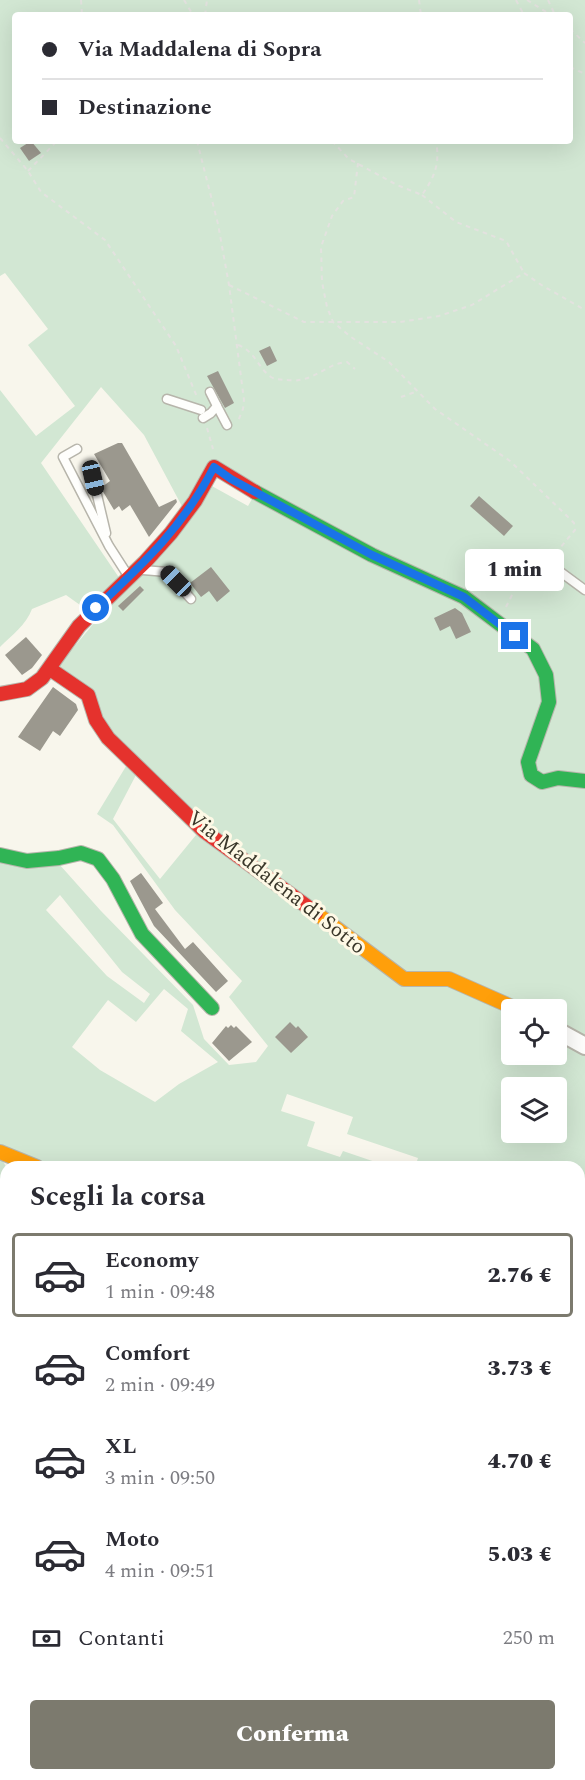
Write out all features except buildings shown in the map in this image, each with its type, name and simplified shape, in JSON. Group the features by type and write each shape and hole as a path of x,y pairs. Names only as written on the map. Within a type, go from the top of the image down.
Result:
{"street":[{"path":"0,694 25,690 50,669 77,628 159,548 200,493 214,467 231,479 372,555 464,597 533,649 546,675 549,702 528,762 531,775 542,782 558,778 585,781"},
{"name":"Via Maddalena di Sotto","path":"50,669 88,695 96,720 108,738 204,831 404,979 449,979 501,1002"},
{"path":"0,855 27,861 81,853 98,859 113,879 142,934 212,1008"},
{"path":"567,1036 585,1046"},
{"path":"0,1152 22,1161"}],"lane":[{"path":"210,392 227,425"},
{"path":"167,399 202,414 211,413 217,406"},
{"path":"77,449 63,457 109,546 133,574 167,572 191,599"},
{"path":"93,478 109,546"},
{"path":"547,562 585,590"}],"path":[{"path":"527,0 548,12"},
{"path":"573,32 585,43"},
{"path":"0,138 28,171 41,192 105,240 176,346 189,374 202,414"},
{"path":"28,171 54,144"},
{"path":"198,144 218,224 243,384 243,409 240,420 227,425 206,428 214,453 214,467"},
{"path":"335,144 349,159 422,195 456,222 506,241 524,273 585,310"},
{"path":"422,195 433,179 439,156 437,144"},
{"path":"358,163 354,197 343,201 332,216 321,247 322,282 327,307 333,322 389,362 435,409 510,461 574,523 575,530 547,562 535,553 515,592"},
{"path":"229,285 304,322 400,322 439,316 472,305 524,273"},
{"path":"238,345 252,352 265,372 275,379 300,380 343,362 347,362 355,369"},
{"path":"400,397 418,391"}],"green space":[{"path":"0,0 585,0 585,1161 417,1161 418,1158 347,1134 353,1117 287,1094 281,1111 315,1122 307,1146 340,1157 343,1151 372,1161 32,1161 0,1147 0,860 59,864 101,911 193,1005 204,1039 229,1065 256,1062 268,1046 229,997 242,981 175,910 113,825 97,814 128,763 246,859 106,729 58,666 210,485 248,506 259,487 208,463 184,510 144,435 101,387 41,463 120,579 87,610 66,595 32,609 22,625 0,647 0,390 36,436 75,406 28,345 48,329 5,273 0,276","holes":["136,775 196,835 160,879 113,819","60,895 122,972 150,994 144,1003 107,976 46,910","164,989 188,1009 181,1031 218,1062 179,1084 155,1102 100,1070 72,1047 108,1000 136,1022"]}],"traffic: fast":[{"path":"255,492 372,555 464,597 533,649 546,675 549,702 528,762 531,775 542,782 558,778 585,781"},
{"path":"0,855 27,861 81,853 98,859 113,879 142,934 212,1008"}],"traffic: slow":[{"path":"316,913 404,979 449,979 501,1002"},
{"path":"0,1152 22,1161"}],"traffic: jam":[{"path":"0,694 27,689 42,678 79,626 145,562 171,533 195,501 214,467 255,492"},
{"path":"50,669 88,695 96,720 108,738 204,831 316,913"}],"route":[{"path":"96,608 159,548 200,493 214,467 231,479 372,555 464,597 515,636"}]}
